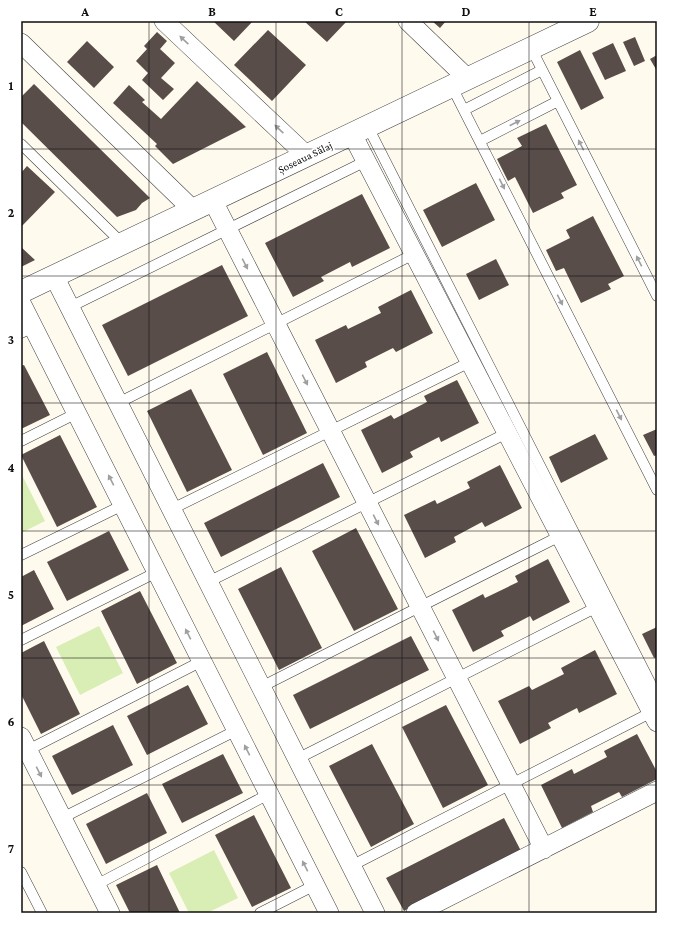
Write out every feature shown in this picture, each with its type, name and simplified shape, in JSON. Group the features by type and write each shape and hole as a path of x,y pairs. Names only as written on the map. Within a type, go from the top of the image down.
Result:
{"street":[{"path":"164,21 307,156"},
{"path":"408,21 460,83"},
{"name":"Șoseaua Sălaj","path":"21,292 588,21"},
{"path":"21,43 193,210"},
{"path":"360,130 366,161 597,607 655,710"},
{"path":"213,201 544,849"},
{"path":"54,276 375,913"},
{"path":"21,303 27,330 77,413 329,913"},
{"path":"24,744 110,913"},
{"path":"416,913 657,791"}],"lane":[{"path":"531,48 657,296"},
{"path":"464,110 542,70"},
{"path":"460,83 464,110 657,490"},
{"path":"480,141 558,101"},
{"path":"351,866 655,710 360,130"},
{"path":"21,144 123,244"},
{"path":"70,307 366,161"},
{"path":"118,403 414,254"},
{"path":"172,509 470,362"},
{"path":"21,441 77,413"},
{"path":"208,582 507,432"},
{"path":"21,555 123,505"},
{"path":"261,687 560,536"},
{"path":"21,640 157,572"},
{"path":"298,759 597,607"},
{"path":"24,744 202,661"},
{"path":"62,818 237,730"},
{"path":"96,885 270,794"},
{"path":"21,872 42,913"},
{"path":"260,913 315,885"}],"green space":[{"path":"21,473 45,521 21,533"},
{"path":"99,626 123,673 80,695 56,647"},
{"path":"214,850 238,898 207,913 189,913 169,873"}],"building":[{"path":"213,21 253,21 234,41"},
{"path":"304,21 347,21 327,42"},
{"path":"432,21 446,21 440,28"},
{"path":"268,30 306,65 272,101 234,65"},
{"path":"157,32 167,41 160,49 175,63 161,78 174,89 163,100 142,80 148,73 136,61 147,49 144,46"},
{"path":"635,37 645,61 634,66 623,42"},
{"path":"87,41 114,67 94,88 67,62"},
{"path":"613,43 626,71 605,80 592,53"},
{"path":"580,50 604,98 581,110 557,62"},
{"path":"657,55 657,71 650,59"},
{"path":"197,81 246,127 173,164 155,146 157,144 113,103 129,85 145,100 142,102 161,119"},
{"path":"34,84 150,198 142,203 136,210 117,217 21,122 21,97"},
{"path":"546,124 577,185 561,193 564,198 533,213 515,177 508,181 497,159 522,146 517,138"},
{"path":"27,166 55,192 21,227 21,173"},
{"path":"476,183 495,220 442,247 423,210"},
{"path":"362,194 390,248 352,267 350,262 321,277 324,281 293,297 265,243"},
{"path":"593,216 624,276 608,284 611,289 581,303 564,268 556,271 546,250 570,238 566,230"},
{"path":"21,247 35,260 21,267"},
{"path":"496,259 509,285 479,300 466,274"},
{"path":"222,265 248,316 128,376 102,325"},
{"path":"411,290 433,333 396,352 393,348 365,362 367,367 336,383 315,340 346,325 348,329 381,313 378,307"},
{"path":"267,352 307,433 263,455 223,374"},
{"path":"24,365 50,415 21,429 21,366"},
{"path":"457,380 479,423 441,442 439,437 410,452 413,457 382,473 361,430 391,415 394,419 427,402 424,396"},
{"path":"191,389 232,470 187,492 147,411"},
{"path":"657,429 657,455 654,456 643,435"},
{"path":"595,434 608,459 561,483 549,457"},
{"path":"60,435 97,507 57,527 21,455"},
{"path":"323,463 340,497 221,557 204,523"},
{"path":"500,465 522,508 485,527 482,522 454,537 456,542 425,558 404,515 435,500 437,504 470,488 467,482"},
{"path":"356,528 398,609 354,631 312,551"},
{"path":"109,531 129,570 67,601 47,562"},
{"path":"548,559 570,602 533,621 530,616 501,631 504,636 473,652 452,610 483,594 485,598 518,582 515,576"},
{"path":"281,567 322,648 279,670 238,589"},
{"path":"34,570 54,609 21,626 21,577"},
{"path":"140,591 177,663 137,684 101,611"},
{"path":"657,627 657,657 654,658 642,634"},
{"path":"411,636 429,670 310,729 293,695"},
{"path":"44,641 80,714 41,734 21,694 21,653"},
{"path":"595,650 617,694 579,713 577,708 548,723 551,728 520,744 498,701 529,686 532,690 564,674 561,668"},
{"path":"188,685 208,724 147,755 127,716"},
{"path":"446,705 488,785 443,808 402,727"},
{"path":"113,725 133,765 72,795 52,756"},
{"path":"637,734 657,772 657,779 622,797 619,792 591,806 593,812 562,828 541,785 572,769 574,774 607,757 604,751"},
{"path":"372,744 414,824 371,847 329,766"},
{"path":"223,754 243,793 182,823 162,784"},
{"path":"147,793 167,833 106,864 86,824"},
{"path":"254,815 291,888 252,907 215,835"},
{"path":"504,818 521,851 404,911 386,878"},
{"path":"157,865 180,913 130,913 116,885"}]}
